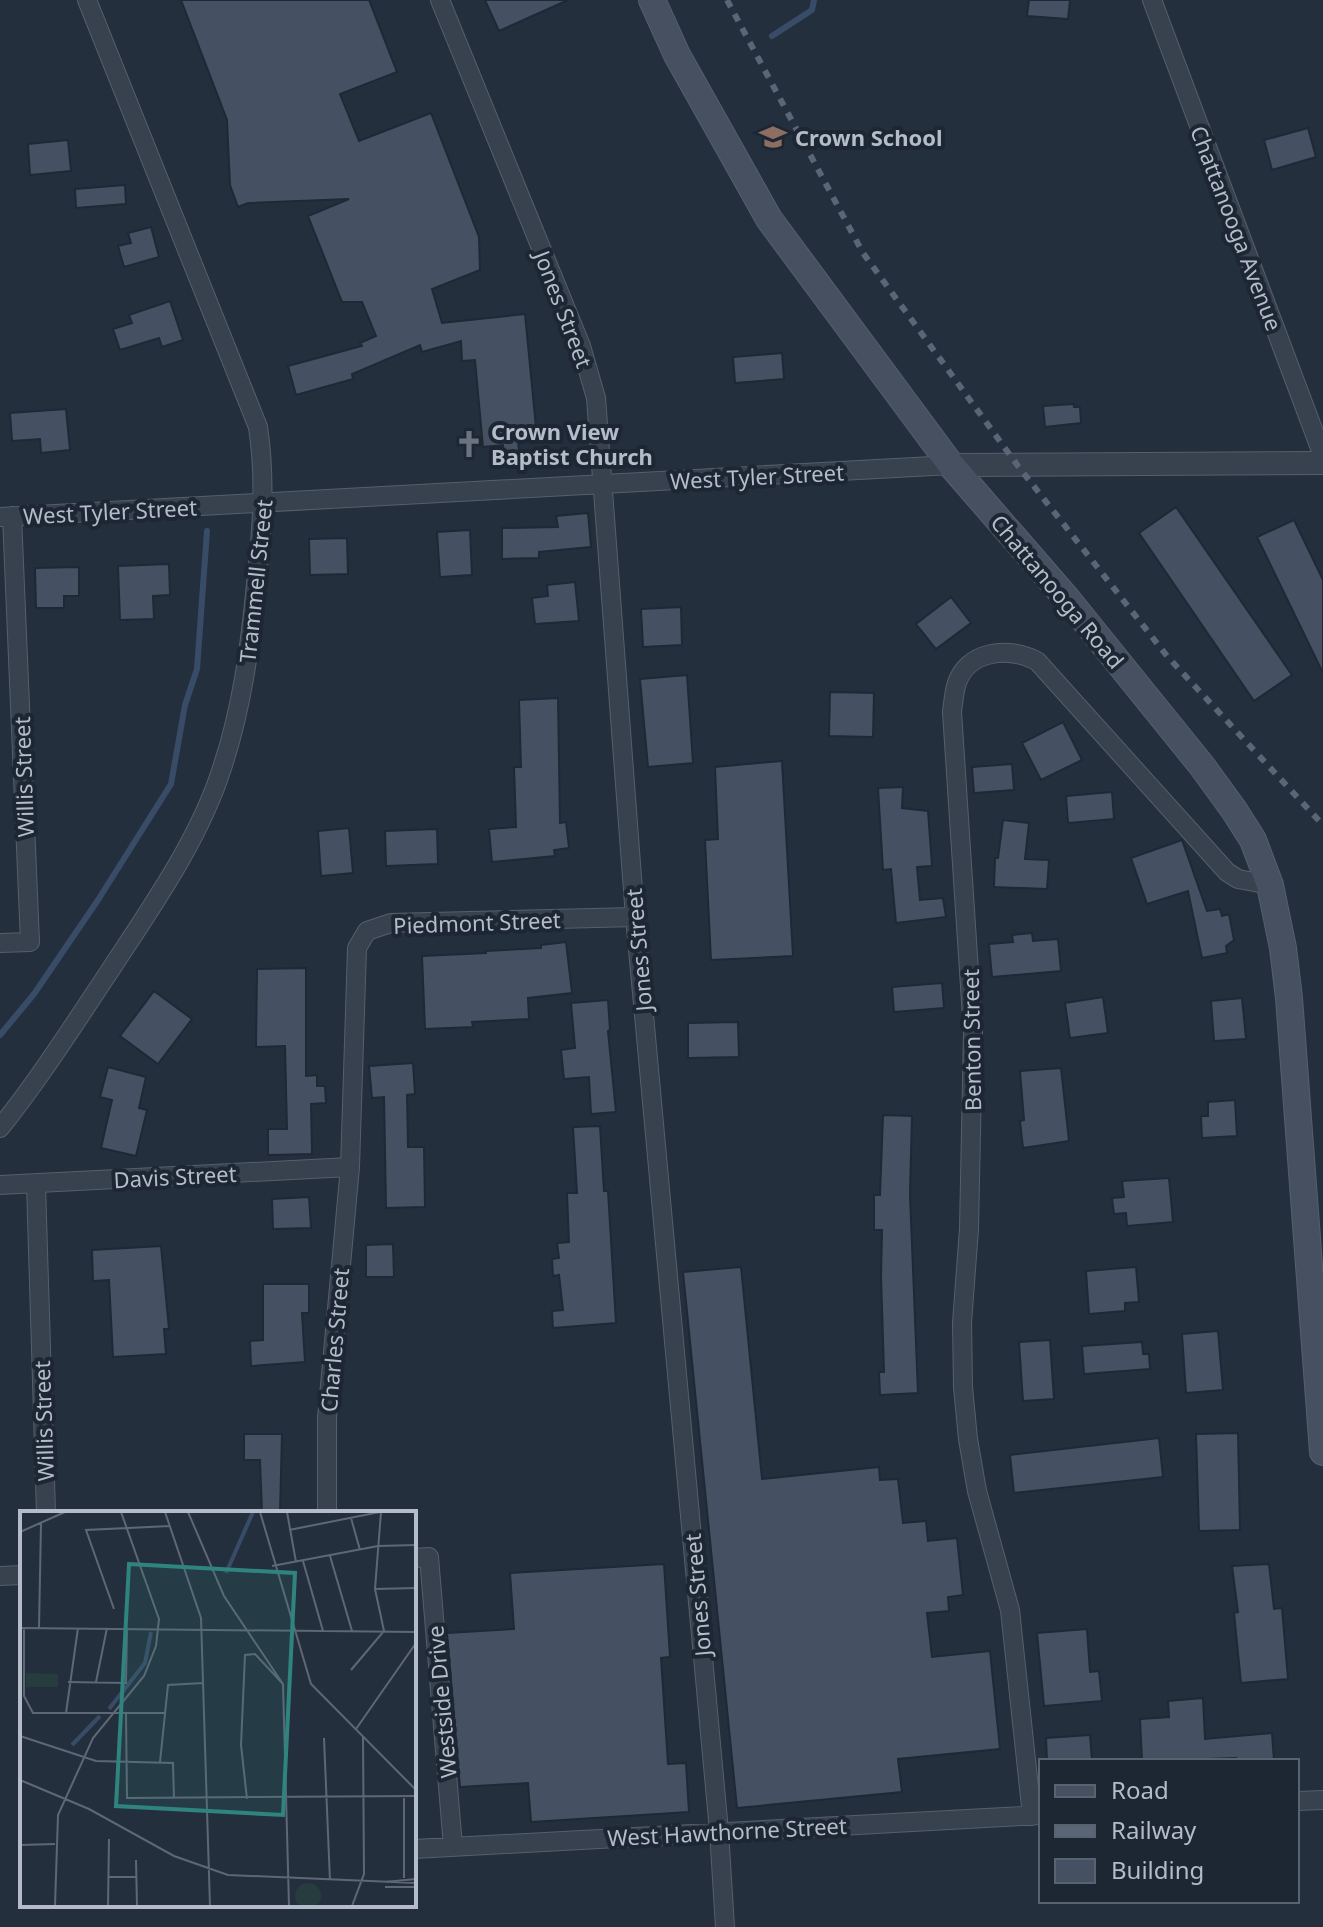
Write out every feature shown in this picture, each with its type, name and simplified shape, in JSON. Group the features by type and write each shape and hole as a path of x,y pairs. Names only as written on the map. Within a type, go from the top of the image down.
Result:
{"main road":[{"name":"Chattanooga Road","path":"652,0 677,55 769,219 951,465 1068,600 1202,766 1253,840 1270,885 1289,998 1323,1452"}],"street":[{"name":"Trammell Street","path":"0,1128 61,1043 167,882 197,826 221,771 241,699 264,503 264,465 258,427 87,0"},
{"name":"Jones Street","path":"440,0 581,346 596,398 635,917 719,1831 725,1927"},
{"name":"Chattanooga Avenue","path":"1152,0 1323,456"},
{"name":"West Tyler Street","path":"6,516 951,465 1323,463"},
{"name":"Willis Street","path":"0,943 30,942 6,516"},
{"name":"Benton Street","path":"1037,1815 1010,1610 977,1491 963,1387 962,1323 969,1229 974,1077 968,933 952,712 956,685 962,674 979,658 993,653 1023,653 1037,661 1227,872 1238,879 1270,885"},
{"name":"Piedmont Street","path":"350,1167 357,948 367,931 391,923 635,917"},
{"name":"Davis Street","path":"0,1185 350,1167"},
{"name":"Charles Street","path":"327,1511 327,1418 350,1167"},
{"name":"Willis Street","path":"36,1184 46,1511"},
{"name":"Westside Drive","path":"421,1558 453,1847"},
{"path":"0,1576 20,1575"},
{"path":"1299,1801 1323,1800"},
{"name":"West Hawthorne Street","path":"416,1849 1037,1815"}],"building":[{"path":"181,0 369,0 397,72 340,94 359,141 431,113 479,237 480,270 432,289 442,323 525,314 537,438 518,440 519,452 503,454 503,445 483,447 475,360 462,361 461,341 422,352 420,345 352,374 353,379 296,395 288,366 362,346 360,343 376,336 362,302 342,302 308,216 349,199 248,203 238,207 230,185 227,120"},
{"path":"485,0 568,0 499,31"},
{"path":"1029,0 1070,0 1068,19 1027,16"},
{"path":"1308,128 1316,157 1272,170 1264,140"},
{"path":"68,140 71,171 30,175 28,144"},
{"path":"125,185 126,204 76,208 75,189"},
{"path":"151,227 159,257 124,267 118,246 131,243 128,233"},
{"path":"170,301 183,340 162,347 159,338 120,350 113,329 132,323 129,315"},
{"path":"782,353 784,379 735,383 733,357"},
{"path":"1074,404 1074,407 1080,407 1081,423 1045,427 1043,406"},
{"path":"66,409 70,450 41,453 40,439 12,441 10,413"},
{"path":"1176,507 1292,675 1254,701 1139,533"},
{"path":"588,513 591,547 539,552 539,558 502,559 502,528 558,527 556,516"},
{"path":"1294,520 1323,580 1323,673 1257,537"},
{"path":"470,530 472,575 440,577 437,532"},
{"path":"347,538 348,574 310,575 309,539"},
{"path":"169,564 170,595 153,596 154,619 120,620 118,566"},
{"path":"79,567 79,596 64,596 64,608 36,608 35,568"},
{"path":"575,582 579,621 535,624 532,598 548,596 547,585"},
{"path":"951,597 971,623 936,649 916,624"},
{"path":"681,607 682,645 643,647 641,609"},
{"path":"687,675 693,763 648,767 640,679"},
{"path":"830,692 874,693 873,737 829,736"},
{"path":"558,698 560,823 566,822 569,848 554,850 555,856 492,862 489,829 516,827 514,767 521,767 519,700"},
{"path":"1063,722 1082,760 1041,780 1022,743"},
{"path":"782,761 793,956 711,960 705,840 718,839 715,767"},
{"path":"1012,764 1014,790 974,793 972,767"},
{"path":"903,787 902,808 928,811 932,866 917,867 920,900 943,898 946,917 896,923 891,869 883,870 878,788"},
{"path":"1112,792 1114,819 1068,823 1066,796"},
{"path":"1003,820 1029,823 1025,859 1049,860 1047,889 994,887 995,858 998,858"},
{"path":"349,828 353,873 321,876 318,831"},
{"path":"437,829 438,864 386,866 385,831"},
{"path":"1182,840 1207,911 1220,909 1222,916 1229,914 1234,940 1226,946 1227,953 1202,958 1188,891 1147,904 1131,858"},
{"path":"1032,933 1033,941 1058,939 1061,971 992,977 989,944 1013,942 1012,935"},
{"path":"566,942 572,993 528,998 529,1019 472,1022 473,1027 425,1029 422,956 541,948 541,945"},
{"path":"306,968 306,1076 317,1075 317,1086 325,1086 326,1103 311,1104 312,1154 268,1155 268,1129 287,1129 285,1046 256,1047 257,969"},
{"path":"942,983 944,1008 894,1012 892,987"},
{"path":"154,991 192,1019 158,1064 120,1036"},
{"path":"1103,997 1108,1033 1070,1038 1065,1003"},
{"path":"1242,998 1246,1039 1214,1041 1211,1001"},
{"path":"608,1000 616,1112 591,1114 589,1077 564,1079 561,1050 575,1048 571,1003"},
{"path":"738,1022 739,1057 688,1058 688,1023"},
{"path":"413,1063 415,1094 407,1095 408,1147 424,1147 425,1207 386,1208 384,1097 372,1098 369,1066"},
{"path":"108,1067 146,1077 139,1108 147,1110 136,1156 101,1148 112,1100 100,1097"},
{"path":"1061,1068 1069,1141 1023,1148 1020,1071"},
{"path":"1235,1100 1237,1136 1202,1138 1201,1116 1208,1116 1208,1102"},
{"path":"883,1115 912,1116 910,1195 918,1393 880,1395 879,1372 884,1372 882,1230 874,1230 874,1195 880,1195"},
{"path":"600,1126 604,1191 608,1191 616,1323 553,1328 552,1311 563,1310 559,1275 553,1276 552,1259 559,1258 557,1243 569,1242 567,1193 577,1193 573,1127"},
{"path":"1169,1178 1173,1222 1127,1226 1126,1213 1114,1214 1112,1198 1124,1197 1122,1181"},
{"path":"309,1197 311,1228 273,1229 272,1199"},
{"path":"393,1244 394,1277 366,1277 366,1245"},
{"path":"161,1246 169,1329 164,1329 166,1354 113,1357 109,1280 93,1281 92,1250"},
{"path":"741,1267 762,1479 879,1467 880,1480 898,1479 903,1523 926,1521 928,1541 957,1538 963,1595 948,1597 949,1611 927,1613 932,1657 990,1651 1000,1749 898,1759 902,1792 737,1808 683,1272"},
{"path":"1136,1267 1139,1302 1125,1303 1125,1311 1089,1314 1086,1271"},
{"path":"263,1284 309,1284 309,1313 302,1313 305,1362 251,1366 250,1341 263,1340"},
{"path":"1218,1331 1223,1390 1186,1393 1182,1334"},
{"path":"1050,1340 1054,1399 1023,1401 1019,1342"},
{"path":"1142,1342 1143,1354 1149,1354 1150,1369 1084,1374 1082,1346"},
{"path":"1238,1433 1240,1530 1199,1531 1196,1434"},
{"path":"244,1434 282,1434 280,1511 262,1511 260,1460 244,1460"},
{"path":"1159,1438 1163,1477 1014,1493 1010,1455"},
{"path":"664,1564 670,1657 661,1658 668,1764 686,1763 689,1812 531,1822 528,1783 460,1787 447,1633 514,1629 510,1573"},
{"path":"1269,1564 1274,1609 1282,1608 1288,1679 1241,1683 1234,1613 1238,1612 1232,1566"},
{"path":"1087,1629 1090,1672 1099,1671 1102,1701 1044,1706 1037,1633"},
{"path":"1203,1698 1205,1739 1272,1733 1274,1759 1142,1759 1140,1719 1169,1717 1168,1701"},
{"path":"1090,1735 1092,1759 1047,1759 1046,1738"}],"waterway":[{"path":"772,36 812,10 814,0"},
{"path":"0,1035 34,994 171,784 185,705 197,669 207,531"}],"railway":[{"path":"727,0 863,253 1018,466 1167,656 1323,825"}],"place":[{"name":"Crown School","path":"773,137"},
{"name":"Crown View Baptist Church","path":"469,444"}]}
